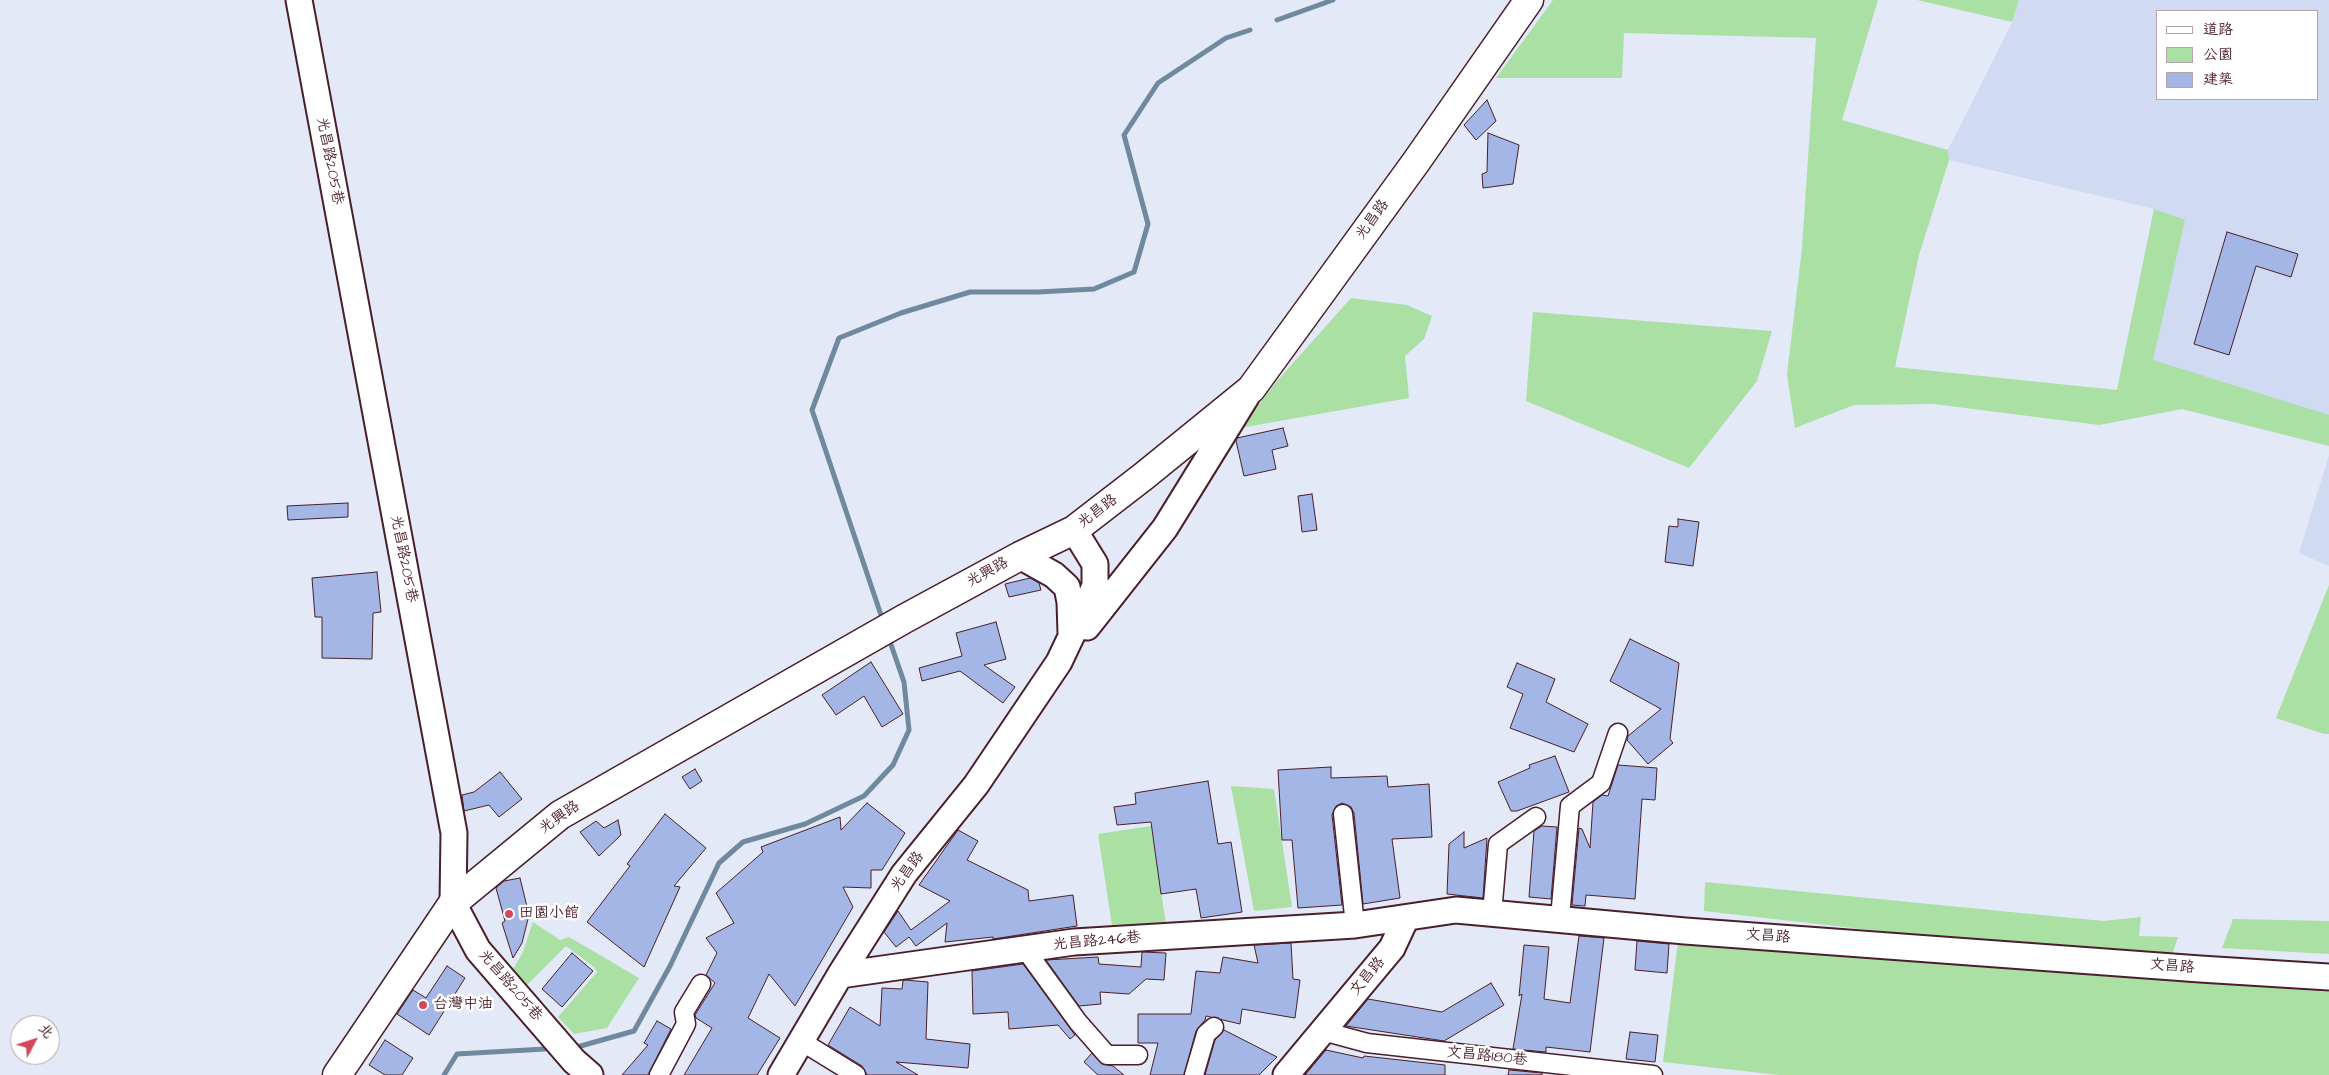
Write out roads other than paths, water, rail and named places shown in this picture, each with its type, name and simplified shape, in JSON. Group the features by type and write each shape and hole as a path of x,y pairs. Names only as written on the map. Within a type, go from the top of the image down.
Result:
{"main road":[{"name":"光昌路205巷","path":"299,0 454,833 454,902 478,950 574,1061 590,1075"},
{"name":"光昌路","path":"781,1075 840,975 904,874 976,785 1059,662 1095,586 1095,564 1074,530 1251,389 1416,162 1529,0"},
{"path":"1059,662 1165,528 1251,389"},
{"name":"光興路","path":"337,1075 454,902 560,815 904,619 1020,556 1074,530"},
{"path":"1020,556 1054,575 1067,587 1070,602 1071,631 1059,662"},
{"name":"文昌路","path":"1286,1075 1392,948 1406,918 1456,910 1686,931 2329,977"},
{"name":"光昌路246巷","path":"840,975 1074,942 1355,925 1406,918"}],"street":[{"path":"1560,918 1570,806 1601,783 1618,733"},
{"path":"1342,814 1355,925"},
{"path":"1492,914 1498,844 1536,817"},
{"path":"1025,949 1078,1022 1107,1055 1138,1055"},
{"path":"659,1075 686,1024 684,1012 701,984"},
{"path":"1194,1075 1206,1034 1214,1027"},
{"name":"文昌路180巷","path":"1323,1031 1367,1043 1653,1075"},
{"path":"801,1041 856,1075"}],"waterway":[{"path":"1277,20 1333,0"},
{"path":"883,621 812,410 839,338 901,313 970,292 1038,292 1094,289 1134,272 1148,224 1124,135 1158,83 1226,38 1250,30"},
{"path":"577,1047 634,1031 670,966 719,863 743,842 805,824 864,796 893,765 909,730 904,682 888,636"},
{"path":"444,1075 457,1054 545,1049"}],"place":[{"name":"田園小館","path":"509,914"},
{"name":"台灣中油","path":"423,1005"}]}
